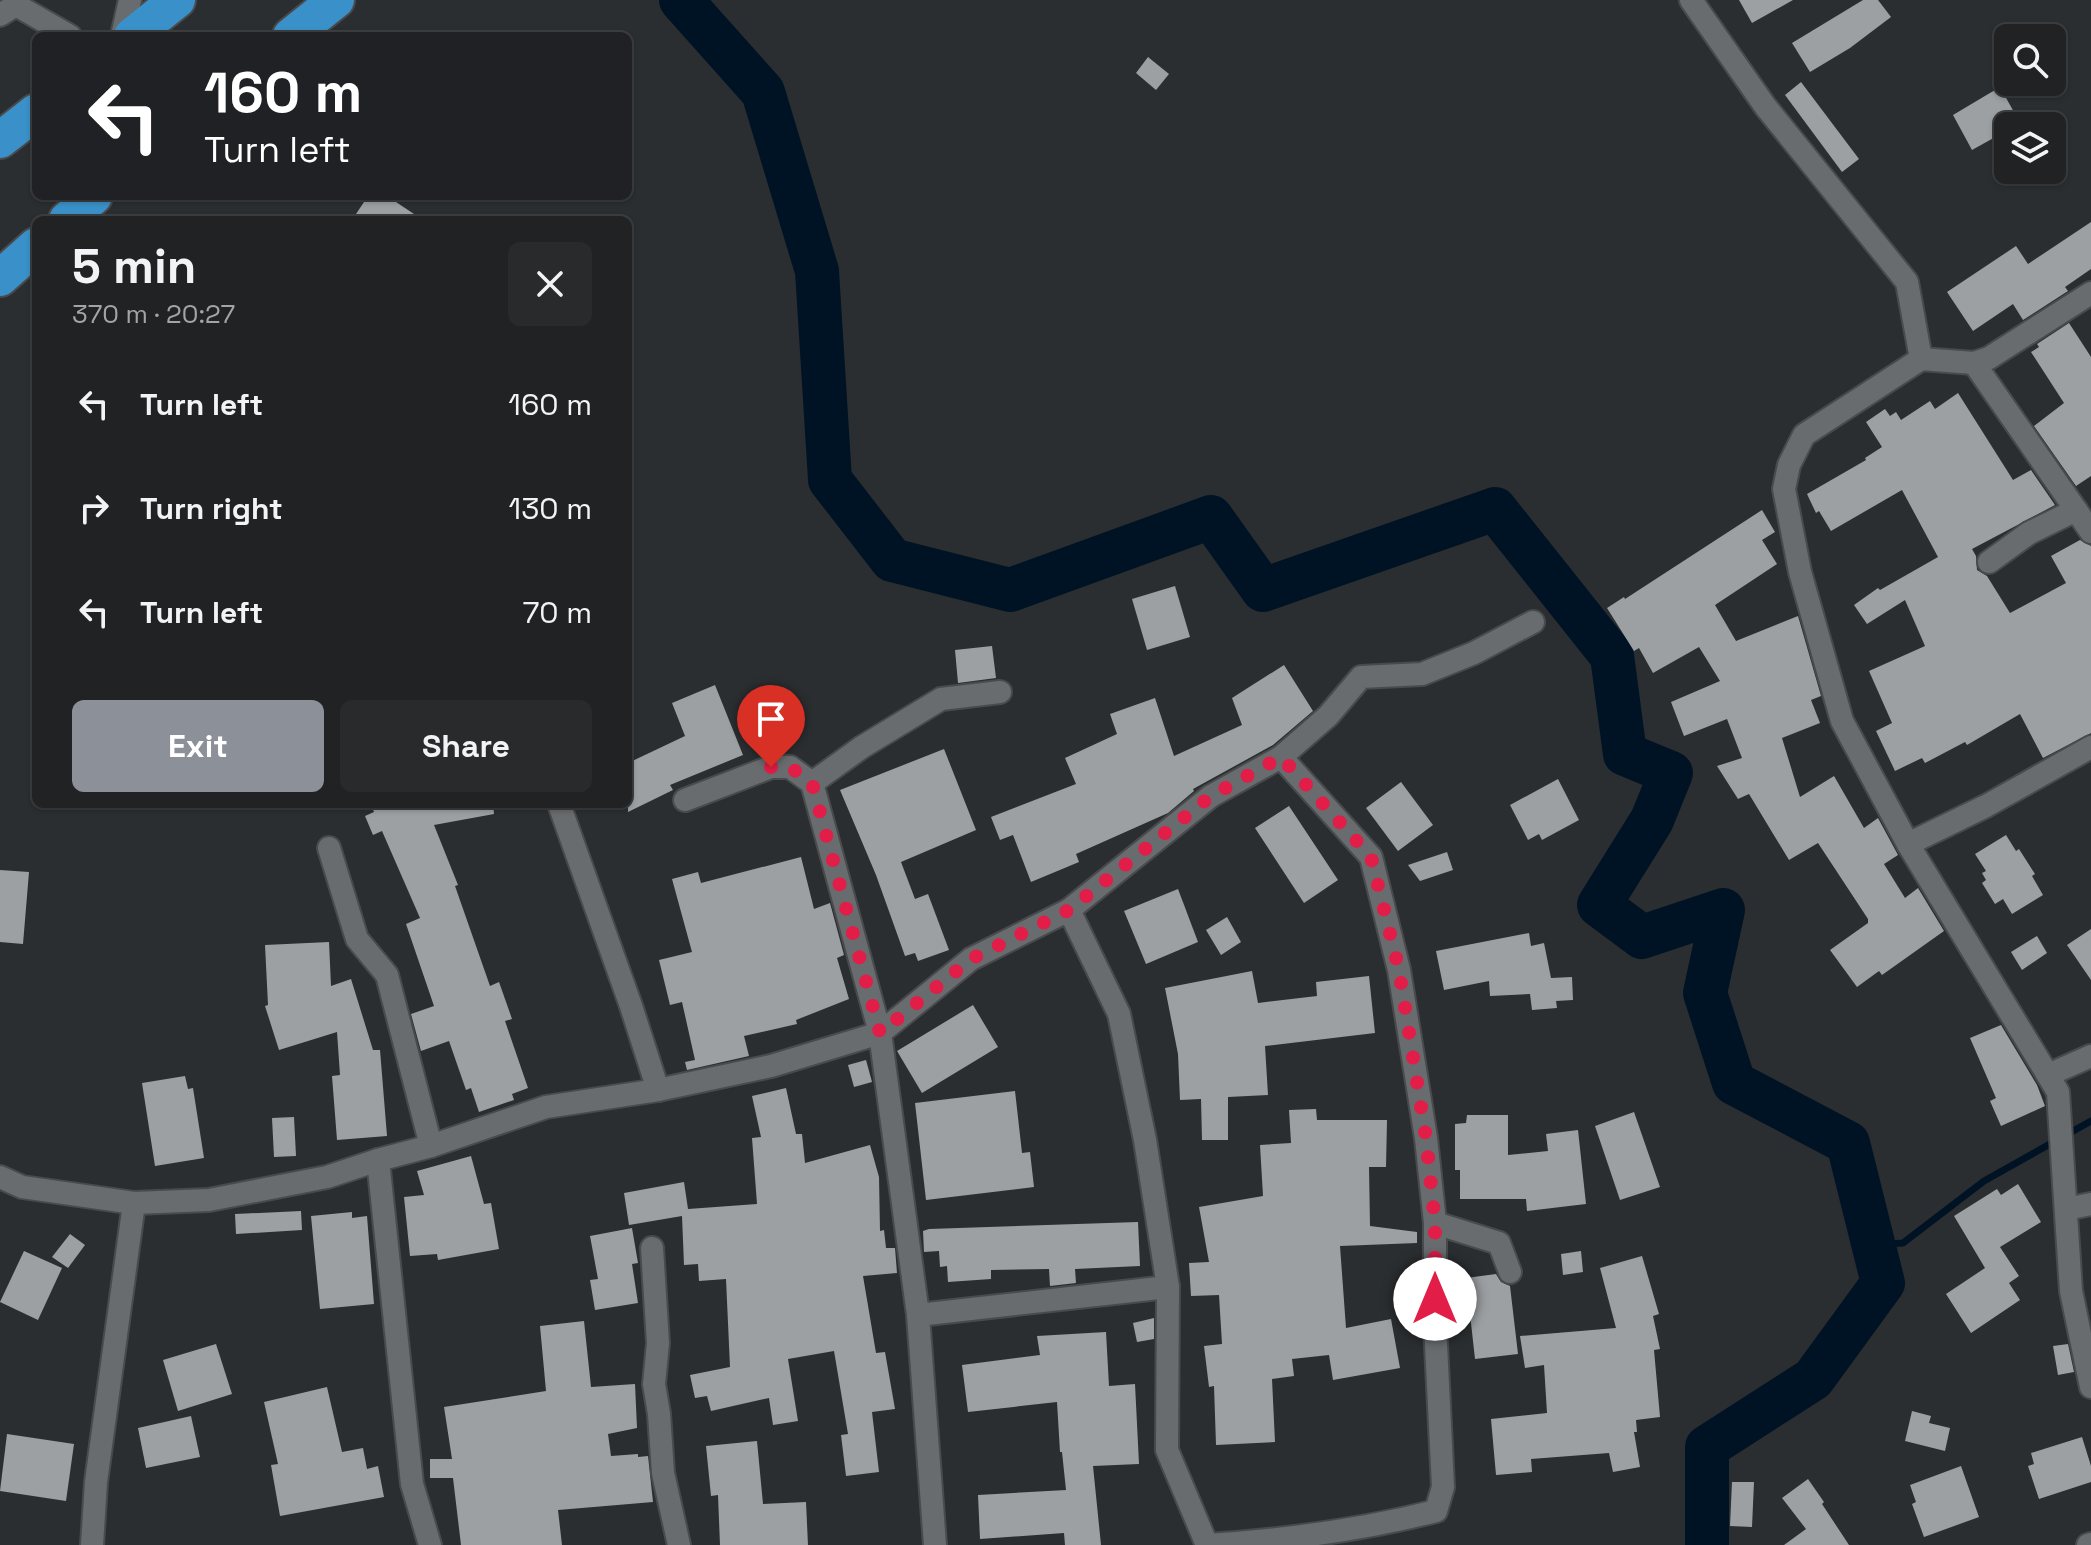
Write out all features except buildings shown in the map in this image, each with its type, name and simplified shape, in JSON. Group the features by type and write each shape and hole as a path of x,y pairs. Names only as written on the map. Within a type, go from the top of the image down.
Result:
{"highway":[{"path":"137,32 177,0"},
{"path":"296,32 336,0"},
{"path":"0,140 32,115"},
{"path":"72,216 90,200"},
{"path":"0,278 32,250"}],"street":[{"path":"123,32 130,0"},
{"path":"1695,1 1765,106 1907,282 1921,359"},
{"path":"0,15 16,5 63,32"},
{"path":"2091,293 1989,358 1974,363 1921,359 1804,435 1789,465 1784,489 1800,572 1842,721 1908,844 2058,1092 2071,1291 2088,1355 2091,1387"},
{"path":"1974,363 2091,532"},
{"path":"1989,562 2029,533 2076,510"},
{"path":"0,1177 22,1187 134,1203 209,1200 327,1177 546,1107 658,1090 771,1066 880,1033 971,959 1069,910 1211,796 1281,757 1328,716 1361,677 1422,674 1474,653 1533,622"},
{"path":"812,783 862,747 941,699 1000,692"},
{"path":"1908,844 1986,806 2091,747"},
{"path":"1069,910 1119,1014 1145,1140 1168,1287 1167,1450 1207,1545 1266,1541 1395,1522 1436,1511 1443,1487 1435,1324 1435,1223 1426,1138 1399,970 1371,857 1281,757"},
{"path":"685,800 771,767 790,767 812,783 880,1033 918,1315 935,1545"},
{"path":"560,808 658,1090"},
{"path":"329,848 357,939 387,975 431,1146"},
{"path":"2048,1075 2091,1056"},
{"path":"378,1160 412,1484 430,1545"},
{"path":"92,1545 96,1482 134,1203"},
{"path":"2066,1209 2091,1204"},
{"path":"1435,1223 1499,1243 1510,1272"},
{"path":"652,1248 658,1343 654,1384 663,1473 679,1545"},
{"path":"918,1315 1168,1287"}],"waterway":[{"path":"681,0 763,92 817,271 830,480 892,560 1010,590 1211,517 1263,590 1495,509 1612,656 1625,754 1671,773 1652,820 1599,905 1642,937 1723,910 1705,993 1734,1083 1848,1143 1883,1283 1813,1379 1707,1447 1707,1545"},
{"path":"1874,1245 1903,1243 1984,1181 2091,1121"}],"route":[{"path":"771,767 790,767 812,783 880,1033 971,959 1069,910 1211,796 1281,757 1371,857 1399,970 1426,1138 1435,1223 1435,1299"}]}
